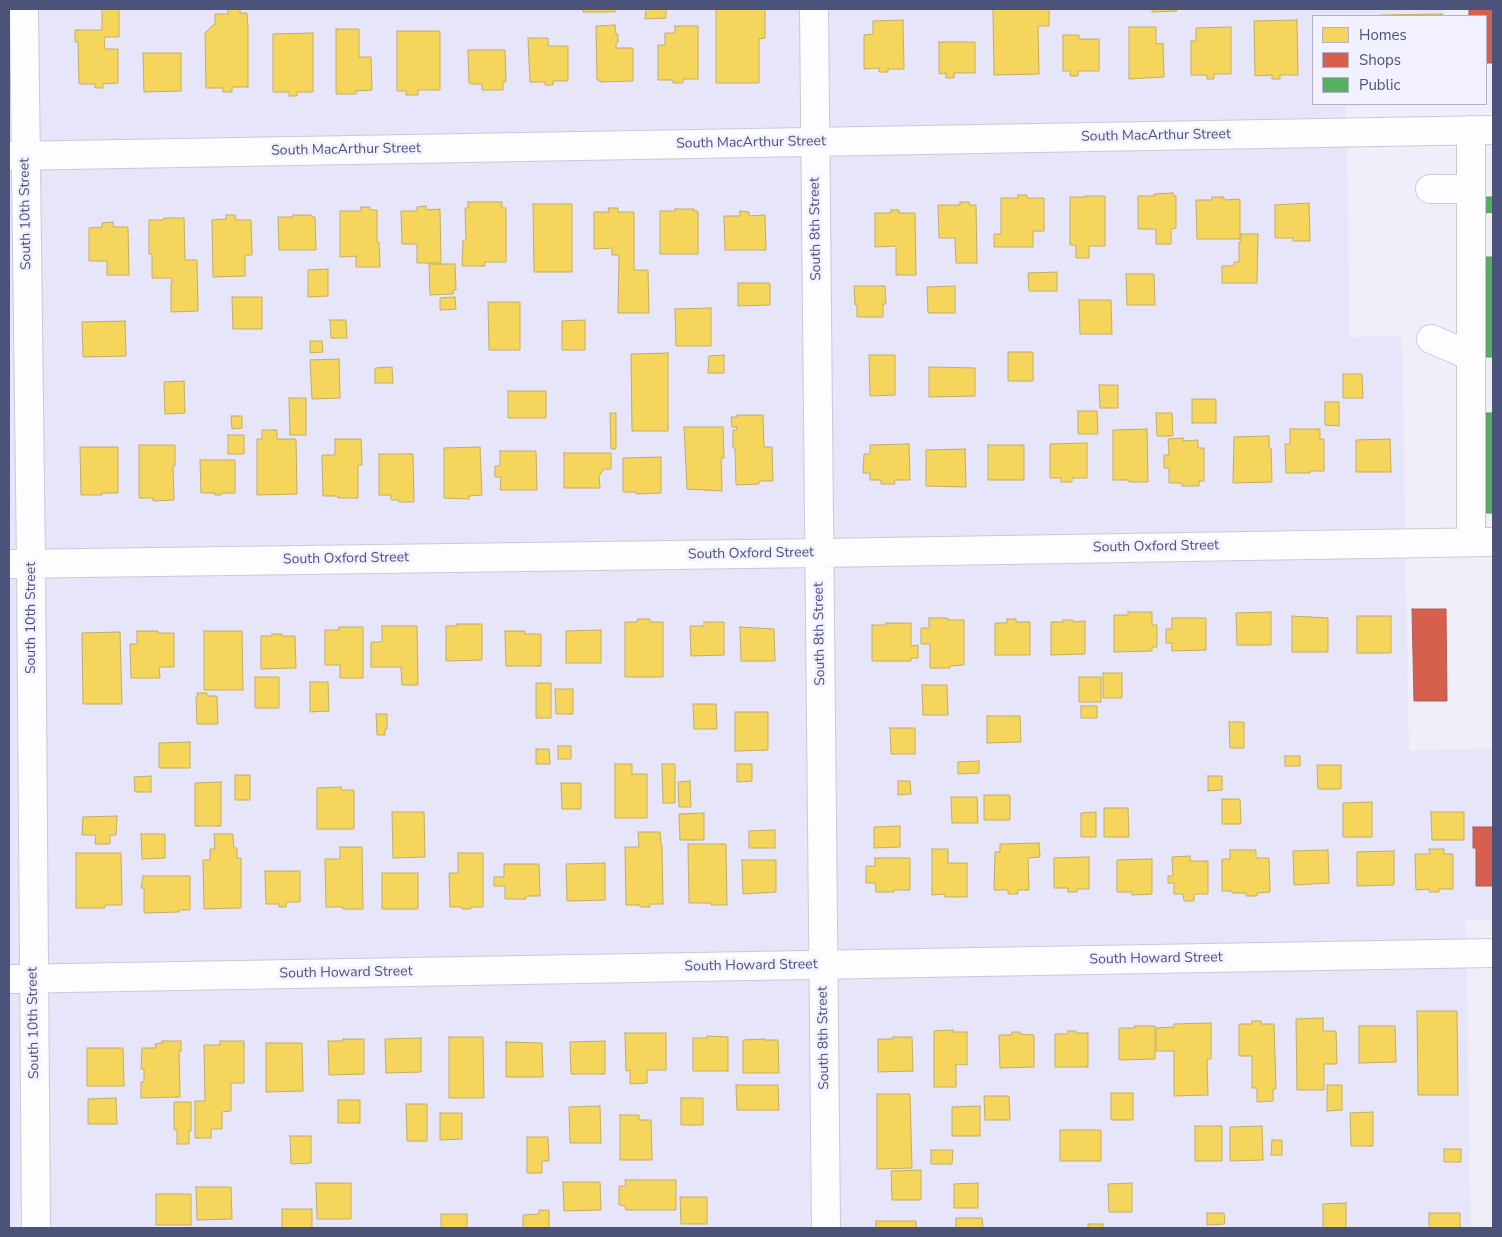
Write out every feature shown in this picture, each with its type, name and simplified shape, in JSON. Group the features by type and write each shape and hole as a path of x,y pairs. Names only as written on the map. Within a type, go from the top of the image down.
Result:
{"street":[{"name":"South 10th Street","path":"24,9 17,156 21,979 36,1228"},
{"name":"South 8th Street","path":"814,9 826,1228"},
{"name":"South MacArthur Street","path":"17,156 1482,130"},
{"path":"1482,130 1470,189 1471,356 1482,542"},
{"path":"1430,188 1470,189"},
{"path":"1431,339 1471,356"},
{"name":"South Oxford Street","path":"20,564 1482,542"},
{"name":"South Howard Street","path":"21,979 1493,953"}],"shaded area":[{"path":"9,9 1444,9 1445,15 1312,15 1312,105 1396,105 1346,106 1350,337 1402,336 1409,751 1493,748 1493,919 1466,920 1471,1228 9,1228"}],"building: Homes":[{"path":"102,9 119,9 119,37 104,37 105,49 118,49 118,83 103,84 103,88 95,88 95,84 79,84 78,42 75,42 75,30 102,30"},
{"path":"228,9 240,9 240,13 247,13 248,87 232,87 232,92 223,92 223,88 206,88 205,33 215,25 215,14 228,14"},
{"path":"583,9 615,9 615,12 583,12"},
{"path":"646,9 666,9 666,18 645,19"},
{"path":"716,9 765,9 765,38 759,39 759,83 716,83"},
{"path":"993,9 1049,9 1049,26 1038,26 1039,74 994,75"},
{"path":"1152,9 1177,9 1177,11 1152,12"},
{"path":"1442,14 1442,15 1380,15"},
{"path":"903,20 904,69 888,69 888,72 879,72 879,68 864,69 864,35 873,34 873,21"},
{"path":"1297,20 1298,75 1280,75 1280,79 1272,79 1272,75 1255,76 1254,21"},
{"path":"615,25 616,34 618,34 616,48 633,48 633,81 600,82 600,80 597,80 596,26"},
{"path":"675,26 698,26 698,79 683,79 683,83 673,83 673,80 658,80 658,45 665,45 665,33 675,33"},
{"path":"1129,27 1156,27 1156,44 1163,43 1164,77 1129,79"},
{"path":"1231,27 1231,74 1214,74 1214,79 1207,79 1207,75 1191,75 1191,41 1196,41 1196,28"},
{"path":"336,29 359,29 359,57 371,57 372,90 356,91 356,94 336,94"},
{"path":"397,31 440,31 440,90 418,90 418,95 406,95 406,91 397,91"},
{"path":"313,33 313,92 297,92 297,96 289,96 289,92 273,92 273,34"},
{"path":"1063,35 1079,35 1079,39 1099,39 1099,71 1078,71 1078,76 1070,76 1070,71 1063,71"},
{"path":"528,38 548,38 548,46 568,46 568,81 553,81 553,85 545,85 545,82 530,82"},
{"path":"939,42 975,42 975,73 954,73 954,78 946,78 946,73 939,74"},
{"path":"468,50 505,50 506,82 503,82 503,90 482,90 482,84 469,83"},
{"path":"143,53 181,53 181,91 144,92"},
{"path":"1173,193 1173,196 1176,196 1176,228 1171,229 1171,244 1156,244 1156,229 1138,229 1138,196"},
{"path":"1018,195 1027,195 1027,198 1044,198 1044,231 1033,231 1033,247 994,247 994,234 1001,234 1001,198 1018,198"},
{"path":"1105,196 1105,246 1089,246 1089,258 1076,258 1076,245 1070,245 1070,197"},
{"path":"1212,197 1224,197 1224,200 1240,199 1240,239 1197,239 1196,200 1212,200"},
{"path":"468,202 502,202 502,208 506,208 506,262 485,262 485,266 462,266 463,240 466,240 465,208 468,208"},
{"path":"960,202 969,202 969,205 976,205 977,263 956,263 955,238 939,238 938,205 960,205"},
{"path":"1309,203 1310,241 1293,241 1293,238 1275,238 1275,205"},
{"path":"533,204 572,204 572,272 534,272"},
{"path":"426,206 426,210 440,209 441,263 417,263 417,244 402,244 401,211 417,211 417,207"},
{"path":"361,207 370,207 370,210 377,210 377,242 379,242 380,267 356,267 356,256 340,257 340,211 361,211"},
{"path":"608,208 618,208 618,212 634,212 634,270 648,270 649,313 618,313 619,255 612,255 612,248 594,249 594,212 609,212"},
{"path":"675,209 694,209 694,211 698,211 698,254 660,254 660,211 675,211"},
{"path":"891,210 899,210 899,213 915,213 916,275 896,275 896,246 875,247 875,213 891,213"},
{"path":"740,211 749,212 749,216 765,215 766,250 725,250 724,216 740,216"},
{"path":"226,215 235,215 236,220 251,220 252,255 245,255 245,276 213,277 212,220 226,219"},
{"path":"293,215 312,215 312,217 315,217 316,250 279,250 278,217 293,217"},
{"path":"164,218 184,218 185,260 197,260 198,311 171,312 172,278 152,278 152,254 149,254 149,220 164,220"},
{"path":"113,222 113,227 128,227 129,275 107,275 107,261 89,261 89,228 102,227 102,223"},
{"path":"1241,234 1258,234 1257,283 1222,283 1222,266 1234,266 1234,262 1239,262"},
{"path":"429,264 455,264 456,290 453,290 453,294 430,295"},
{"path":"328,269 328,296 308,297 308,270"},
{"path":"1057,272 1057,291 1029,291 1028,273"},
{"path":"1126,274 1154,274 1155,305 1127,305"},
{"path":"738,283 770,283 770,305 738,306"},
{"path":"854,286 885,286 886,304 883,304 883,317 857,317"},
{"path":"955,286 955,313 928,313 927,287"},
{"path":"232,297 262,297 262,329 233,329"},
{"path":"455,297 456,309 440,310 440,298"},
{"path":"1079,300 1111,300 1112,334 1080,334"},
{"path":"488,302 520,302 520,350 489,350"},
{"path":"711,308 711,346 676,346 675,309"},
{"path":"330,320 346,320 347,338 331,338"},
{"path":"585,320 585,350 562,350 562,321"},
{"path":"125,321 126,356 83,357 82,322"},
{"path":"310,341 322,341 323,352 310,353"},
{"path":"1008,352 1033,352 1033,381 1008,381"},
{"path":"668,353 668,431 632,431 631,354"},
{"path":"724,355 724,373 708,373 709,356"},
{"path":"869,355 895,355 895,395 870,396"},
{"path":"339,359 340,398 312,399 310,360"},
{"path":"392,367 393,383 375,383 375,368"},
{"path":"929,367 975,368 975,396 929,397"},
{"path":"1343,374 1362,374 1363,398 1343,398"},
{"path":"184,381 185,413 165,414 164,382"},
{"path":"1099,385 1118,385 1118,408 1100,408"},
{"path":"508,391 546,391 546,418 508,418"},
{"path":"289,398 306,398 306,435 290,435"},
{"path":"1192,399 1216,399 1216,423 1192,423"},
{"path":"1325,402 1339,402 1339,426 1325,425"},
{"path":"1078,411 1097,411 1098,434 1078,434"},
{"path":"610,413 616,413 616,449 611,449"},
{"path":"1156,413 1172,413 1173,436 1157,436"},
{"path":"737,415 763,415 764,447 772,447 773,481 759,481 759,484 736,485 733,430 737,430 737,427 732,427 731,417 738,417"},
{"path":"231,416 242,416 242,428 232,429"},
{"path":"684,427 723,427 724,458 721,458 722,491 687,489"},
{"path":"1147,429 1148,482 1113,480 1113,430"},
{"path":"1290,429 1320,429 1320,439 1324,439 1324,471 1286,473 1285,444 1290,444"},
{"path":"262,430 277,430 277,439 296,439 297,494 257,495 257,439 262,439"},
{"path":"228,435 244,435 244,454 228,454"},
{"path":"1269,436 1272,482 1233,483 1234,437"},
{"path":"1183,438 1183,441 1198,440 1198,448 1204,448 1204,481 1199,481 1199,486 1182,486 1182,483 1169,483 1169,468 1164,468 1164,455 1169,455 1168,439"},
{"path":"335,439 361,439 362,465 358,465 358,498 323,496 322,455 335,455"},
{"path":"1390,439 1391,472 1356,472 1356,440"},
{"path":"1087,443 1087,478 1072,478 1072,482 1061,482 1061,478 1050,478 1050,444"},
{"path":"909,444 910,480 894,480 895,484 881,484 881,480 870,480 870,473 863,473 864,454 870,454 870,445"},
{"path":"139,445 175,445 175,466 173,466 174,500 153,501 153,498 139,498"},
{"path":"988,445 1024,445 1024,480 988,480"},
{"path":"80,447 118,447 118,493 81,495"},
{"path":"480,447 482,495 469,496 469,499 444,498 444,448"},
{"path":"965,449 966,487 926,486 926,450"},
{"path":"500,451 536,451 537,490 500,490 501,477 495,477 495,466 500,466"},
{"path":"564,453 611,453 611,469 604,469 599,476 600,488 564,488"},
{"path":"379,454 413,454 414,502 399,502 399,500 391,500 391,495 379,495"},
{"path":"661,457 661,493 636,494 636,492 623,492 623,458"},
{"path":"200,460 235,460 235,493 215,495 215,493 201,493"},
{"path":"1128,612 1152,612 1152,625 1157,625 1157,647 1152,647 1152,651 1114,652 1114,615 1128,615"},
{"path":"1271,612 1271,645 1237,645 1236,613"},
{"path":"1292,616 1328,618 1328,652 1292,652"},
{"path":"1357,616 1391,616 1391,653 1357,653"},
{"path":"929,618 964,620 964,665 950,666 950,668 930,668 930,644 921,644 921,628 929,628"},
{"path":"1172,618 1206,618 1206,650 1172,651 1172,643 1166,643 1166,629 1172,629"},
{"path":"638,619 650,619 650,622 663,622 663,677 625,677 625,622 637,622"},
{"path":"1007,619 1016,619 1016,622 1030,622 1030,655 995,655 995,623 1007,623"},
{"path":"1063,620 1073,620 1073,622 1085,621 1085,654 1051,655 1051,622 1063,622"},
{"path":"704,622 724,622 724,655 691,656 690,626 704,626"},
{"path":"886,623 911,623 911,646 918,645 918,658 911,658 911,661 872,661 872,625 886,625"},
{"path":"457,624 482,624 482,660 446,661 446,626 457,626"},
{"path":"382,626 417,626 418,685 402,685 401,667 371,667 371,642 382,642"},
{"path":"339,627 363,627 363,678 340,678 340,665 325,665 325,630 339,630"},
{"path":"740,627 774,629 775,661 741,661"},
{"path":"601,630 601,663 566,663 566,631"},
{"path":"137,631 174,633 174,667 159,667 160,678 131,678 130,644 137,644"},
{"path":"204,631 242,631 243,690 204,690"},
{"path":"505,631 525,631 525,634 541,634 541,666 506,666"},
{"path":"120,632 122,704 83,704 82,633"},
{"path":"272,634 295,636 296,668 261,669 261,636 272,636"},
{"path":"1103,673 1122,673 1122,698 1103,698"},
{"path":"255,677 279,677 279,708 255,708"},
{"path":"1079,677 1101,677 1101,702 1079,702"},
{"path":"310,682 328,682 329,711 310,712"},
{"path":"536,683 551,683 551,718 536,718"},
{"path":"922,685 947,685 948,715 923,715"},
{"path":"555,689 573,689 573,714 556,714"},
{"path":"197,693 217,696 218,724 197,724"},
{"path":"693,704 716,704 717,729 694,729"},
{"path":"1081,706 1097,706 1097,718 1081,718"},
{"path":"735,712 768,712 768,750 735,751"},
{"path":"376,714 387,714 385,735 377,735"},
{"path":"987,716 1020,716 1021,742 987,743"},
{"path":"1229,722 1244,722 1244,748 1230,748"},
{"path":"890,728 915,728 915,754 891,754"},
{"path":"190,742 190,768 159,768 159,743"},
{"path":"558,746 571,746 571,759 558,759"},
{"path":"536,749 549,749 550,764 536,764"},
{"path":"1285,756 1300,756 1300,766 1285,766"},
{"path":"979,761 979,773 958,774 958,762"},
{"path":"615,764 632,764 632,774 647,774 647,818 615,818"},
{"path":"662,764 675,764 675,803 663,803"},
{"path":"737,764 752,764 752,781 737,782"},
{"path":"1317,765 1341,765 1341,789 1318,789"},
{"path":"235,775 250,775 250,800 235,800"},
{"path":"151,776 151,792 135,792 134,777"},
{"path":"1208,776 1222,776 1222,790 1208,791"},
{"path":"690,781 691,807 679,807 678,782"},
{"path":"898,781 910,781 911,794 898,795"},
{"path":"221,782 221,826 195,826 195,783"},
{"path":"561,783 581,783 581,809 562,809"},
{"path":"341,787 341,790 354,790 354,829 317,829 317,788"},
{"path":"984,795 1010,795 1010,820 984,820"},
{"path":"951,797 977,797 978,823 952,823"},
{"path":"1222,799 1240,799 1241,824 1222,824"},
{"path":"1372,802 1372,837 1343,837 1343,803"},
{"path":"1104,808 1128,808 1129,837 1104,837"},
{"path":"392,812 424,812 425,857 393,858"},
{"path":"1096,812 1096,837 1081,837 1081,813"},
{"path":"1431,812 1464,812 1464,840 1432,840"},
{"path":"704,813 704,840 680,840 679,814"},
{"path":"117,816 116,835 110,835 110,844 95,844 96,835 82,835 83,817"},
{"path":"900,826 900,847 874,848 874,827"},
{"path":"775,830 775,848 749,848 749,831"},
{"path":"638,832 660,832 663,904 650,904 650,907 626,905 625,847 639,847"},
{"path":"141,834 165,834 165,858 142,859"},
{"path":"214,834 233,834 234,848 237,848 237,858 241,858 241,908 204,909 203,860 210,860 210,849 215,849"},
{"path":"1039,843 1040,857 1028,858 1029,890 1018,890 1018,894 1008,894 1008,890 994,890 995,852 1000,852 1000,844"},
{"path":"688,844 726,844 727,905 689,903"},
{"path":"340,847 362,847 363,909 326,907 325,859 340,859"},
{"path":"932,849 948,849 948,863 967,863 967,897 945,897 945,894 932,895"},
{"path":"1429,849 1444,849 1444,854 1453,854 1453,889 1439,889 1439,892 1429,892 1429,889 1416,890 1415,854 1430,854"},
{"path":"1230,850 1256,850 1256,858 1269,858 1270,892 1257,893 1257,896 1246,896 1246,893 1222,891 1222,859 1230,859"},
{"path":"1328,850 1329,883 1294,885 1293,851"},
{"path":"1394,851 1394,885 1357,886 1357,852"},
{"path":"76,853 121,853 122,905 105,905 105,908 76,908"},
{"path":"458,853 483,853 483,907 462,909 462,907 450,907 449,873 458,873"},
{"path":"1190,856 1190,861 1208,861 1208,894 1194,894 1194,901 1184,901 1183,894 1174,894 1174,883 1168,883 1168,876 1173,876 1172,857"},
{"path":"1089,857 1089,889 1077,889 1077,892 1068,892 1068,888 1054,888 1054,858"},
{"path":"875,858 910,858 910,890 876,892 875,883 866,883 866,866 875,866"},
{"path":"1152,859 1152,894 1132,895 1132,892 1117,892 1117,860"},
{"path":"742,860 776,860 776,892 743,894"},
{"path":"605,863 605,900 567,901 566,864"},
{"path":"504,864 539,864 540,896 526,896 526,899 505,899 505,886 494,886 494,877 504,877"},
{"path":"265,871 300,871 300,902 286,902 286,907 279,907 279,904 266,904"},
{"path":"382,873 418,873 418,909 382,909"},
{"path":"143,876 190,876 190,910 144,913 144,888 141,888"},
{"path":"1417,1011 1457,1011 1458,1095 1418,1095"},
{"path":"1323,1018 1323,1031 1336,1031 1337,1064 1324,1064 1324,1090 1297,1090 1296,1019"},
{"path":"1252,1021 1261,1021 1261,1024 1274,1024 1276,1089 1273,1089 1273,1101 1257,1102 1257,1088 1252,1088 1252,1056 1239,1056 1239,1024 1252,1024"},
{"path":"1211,1023 1211,1059 1207,1059 1208,1095 1174,1096 1174,1051 1156,1051 1156,1028 1174,1027 1174,1024"},
{"path":"1135,1026 1155,1026 1155,1059 1119,1060 1119,1028 1135,1028"},
{"path":"1359,1026 1395,1026 1396,1062 1359,1063"},
{"path":"953,1030 953,1032 967,1032 967,1065 956,1064 956,1087 934,1087 934,1031"},
{"path":"1068,1031 1088,1033 1088,1067 1055,1067 1055,1034 1068,1034"},
{"path":"1012,1032 1034,1035 1034,1067 1000,1068 999,1035 1012,1035"},
{"path":"625,1033 666,1033 666,1070 647,1070 647,1083 630,1084 630,1070 626,1071"},
{"path":"707,1036 728,1037 728,1071 693,1071 693,1038 707,1038"},
{"path":"449,1037 483,1037 484,1098 449,1098"},
{"path":"893,1037 912,1037 913,1071 878,1072 878,1039 893,1039"},
{"path":"421,1038 421,1072 386,1073 385,1039"},
{"path":"343,1039 364,1039 364,1074 329,1075 328,1041 343,1041"},
{"path":"743,1040 778,1040 779,1073 743,1073"},
{"path":"162,1041 181,1041 181,1051 179,1051 180,1097 141,1098 141,1082 144,1082 144,1069 141,1069 142,1048 156,1048 155,1044 163,1043"},
{"path":"220,1041 244,1041 244,1083 231,1083 231,1111 222,1112 222,1129 211,1129 211,1138 195,1138 195,1101 205,1101 204,1045 220,1045"},
{"path":"605,1041 605,1074 571,1074 570,1042"},
{"path":"506,1042 542,1043 543,1077 506,1077"},
{"path":"266,1043 302,1043 303,1091 266,1092"},
{"path":"87,1048 123,1048 124,1086 87,1086"},
{"path":"736,1085 778,1085 779,1110 737,1110"},
{"path":"1327,1085 1342,1085 1342,1110 1327,1111"},
{"path":"1111,1093 1133,1093 1133,1120 1111,1120"},
{"path":"877,1094 910,1094 912,1168 877,1169"},
{"path":"984,1096 1009,1096 1010,1120 985,1120"},
{"path":"116,1098 117,1124 88,1124 88,1099"},
{"path":"681,1098 703,1098 703,1125 681,1125"},
{"path":"338,1100 360,1100 360,1123 338,1123"},
{"path":"174,1102 191,1102 189,1144 177,1144 177,1130 174,1130"},
{"path":"406,1104 427,1104 427,1141 407,1141"},
{"path":"600,1106 601,1143 570,1143 569,1107"},
{"path":"980,1106 980,1136 952,1136 952,1107"},
{"path":"1373,1112 1373,1146 1351,1146 1350,1113"},
{"path":"440,1113 462,1113 462,1139 440,1140"},
{"path":"620,1115 639,1115 639,1120 651,1120 652,1160 620,1160"},
{"path":"1195,1126 1222,1126 1222,1161 1195,1161"},
{"path":"1262,1126 1263,1160 1230,1161 1230,1127"},
{"path":"1060,1130 1101,1130 1101,1161 1060,1161"},
{"path":"290,1136 311,1136 311,1163 291,1164"},
{"path":"527,1137 548,1137 549,1161 542,1161 542,1173 527,1173"},
{"path":"1272,1140 1282,1140 1282,1155 1271,1155"},
{"path":"1444,1149 1461,1149 1461,1162 1444,1162"},
{"path":"931,1150 953,1150 952,1164 931,1164"},
{"path":"921,1170 921,1200 892,1200 891,1171"},
{"path":"625,1180 676,1180 676,1210 626,1210 625,1206 619,1205 619,1186 626,1186"},
{"path":"563,1182 600,1182 601,1210 564,1211"},
{"path":"316,1183 351,1183 351,1219 317,1219"},
{"path":"978,1183 978,1208 954,1208 954,1184"},
{"path":"1132,1183 1132,1212 1109,1212 1108,1184"},
{"path":"196,1187 231,1187 232,1219 197,1220"},
{"path":"156,1194 191,1194 191,1225 156,1225"},
{"path":"680,1197 707,1197 707,1224 681,1224"},
{"path":"1346,1203 1346,1228 1323,1228 1323,1204"},
{"path":"282,1209 312,1209 312,1228 282,1228"},
{"path":"539,1210 549,1210 549,1228 523,1228 523,1215 539,1214"},
{"path":"1207,1213 1224,1213 1225,1224 1207,1225"},
{"path":"1429,1213 1460,1213 1460,1228 1429,1228"},
{"path":"441,1214 467,1214 467,1228 441,1228"},
{"path":"956,1218 982,1218 983,1228 956,1228"},
{"path":"876,1221 916,1221 916,1228 876,1228"},
{"path":"1088,1224 1103,1224 1103,1228 1088,1228"}],"building: Shops":[{"path":"1469,9 1493,9 1493,63 1487,63 1487,15 1469,15"},
{"path":"1412,609 1446,609 1447,701 1414,701"},
{"path":"1473,827 1493,827 1493,886 1476,886 1476,848 1473,848"}],"building: Public":[{"path":"1484,197 1493,197 1493,212 1485,213"},
{"path":"1486,257 1493,257 1493,357 1486,357"},
{"path":"1486,413 1493,413 1493,513 1486,513"}]}
